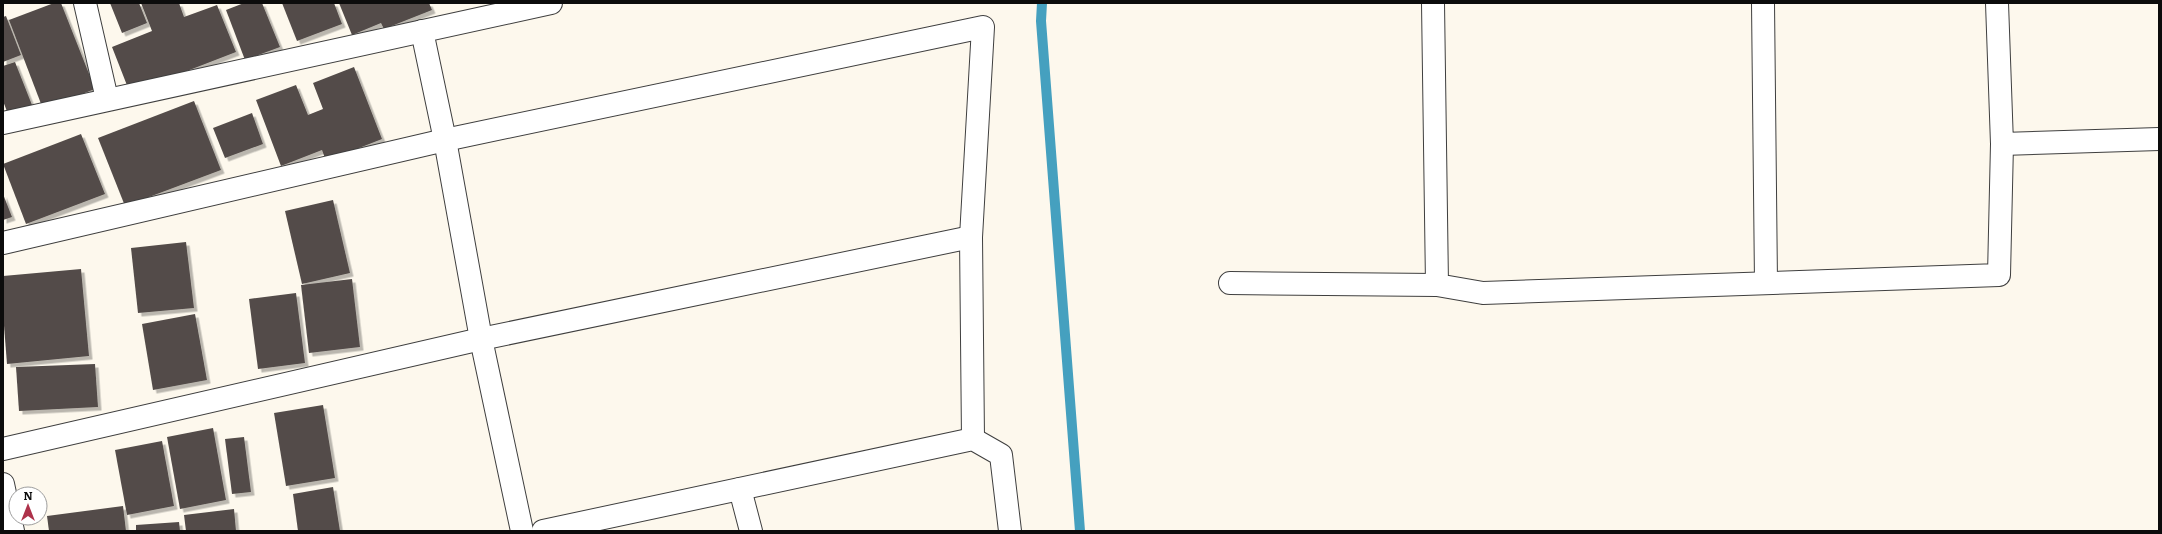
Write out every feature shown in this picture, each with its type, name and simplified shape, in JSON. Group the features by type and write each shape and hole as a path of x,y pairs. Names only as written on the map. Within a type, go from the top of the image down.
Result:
{"street":[{"path":"84,3 107,99"},
{"path":"3,123 551,3"},
{"path":"1433,3 1437,285"},
{"path":"1763,3 1766,282"},
{"path":"1230,282 1437,285 1483,293 1999,275 2002,144 1997,3"},
{"path":"3,242 445,140 983,28 971,237 973,438"},
{"path":"422,31 445,140 481,339 522,531"},
{"path":"2002,144 2159,139"},
{"path":"3,449 481,339 971,237"},
{"path":"543,531 973,438 1001,455 1010,531"},
{"path":"3,484 13,531"},
{"path":"740,489 751,531"}],"building":[{"path":"54,3 61,3 95,89 43,109 9,20"},
{"path":"110,3 139,3 147,23 122,33"},
{"path":"141,3 179,3 184,17 217,5 236,52 130,93 112,47 152,31"},
{"path":"244,3 262,3 280,47 245,60 226,10"},
{"path":"282,3 334,3 342,24 297,41"},
{"path":"339,3 429,3 432,10 384,29 381,23 352,35"},
{"path":"6,16 21,55 3,62 3,17"},
{"path":"15,62 32,105 8,114 3,101 3,66"},
{"path":"354,67 382,139 326,161 322,150 281,166 256,100 296,85 308,115 323,109 313,83"},
{"path":"194,101 221,170 125,206 98,138"},
{"path":"252,113 263,144 225,158 213,128"},
{"path":"81,134 105,194 26,224 3,164"},
{"path":"3,194 12,217 3,220"},
{"path":"333,200 350,273 302,284 285,211"},
{"path":"186,242 194,308 138,313 131,248"},
{"path":"81,269 89,356 7,364 3,313 3,276"},
{"path":"352,279 360,347 309,353 301,285"},
{"path":"296,293 305,363 258,369 249,299"},
{"path":"195,314 207,380 153,390 142,324"},
{"path":"95,364 98,407 19,411 16,367"},
{"path":"323,405 335,478 286,486 274,413"},
{"path":"213,428 226,500 180,509 167,437"},
{"path":"244,437 251,492 232,494 225,439"},
{"path":"162,441 174,506 127,515 115,450"},
{"path":"333,487 340,531 298,531 293,494"},
{"path":"123,506 126,531 49,531 48,516"},
{"path":"234,509 236,531 186,531 184,515"},
{"path":"179,522 180,531 136,531 136,525"}],"waterway":[{"path":"1042,3 1041,21 1080,531"}]}
